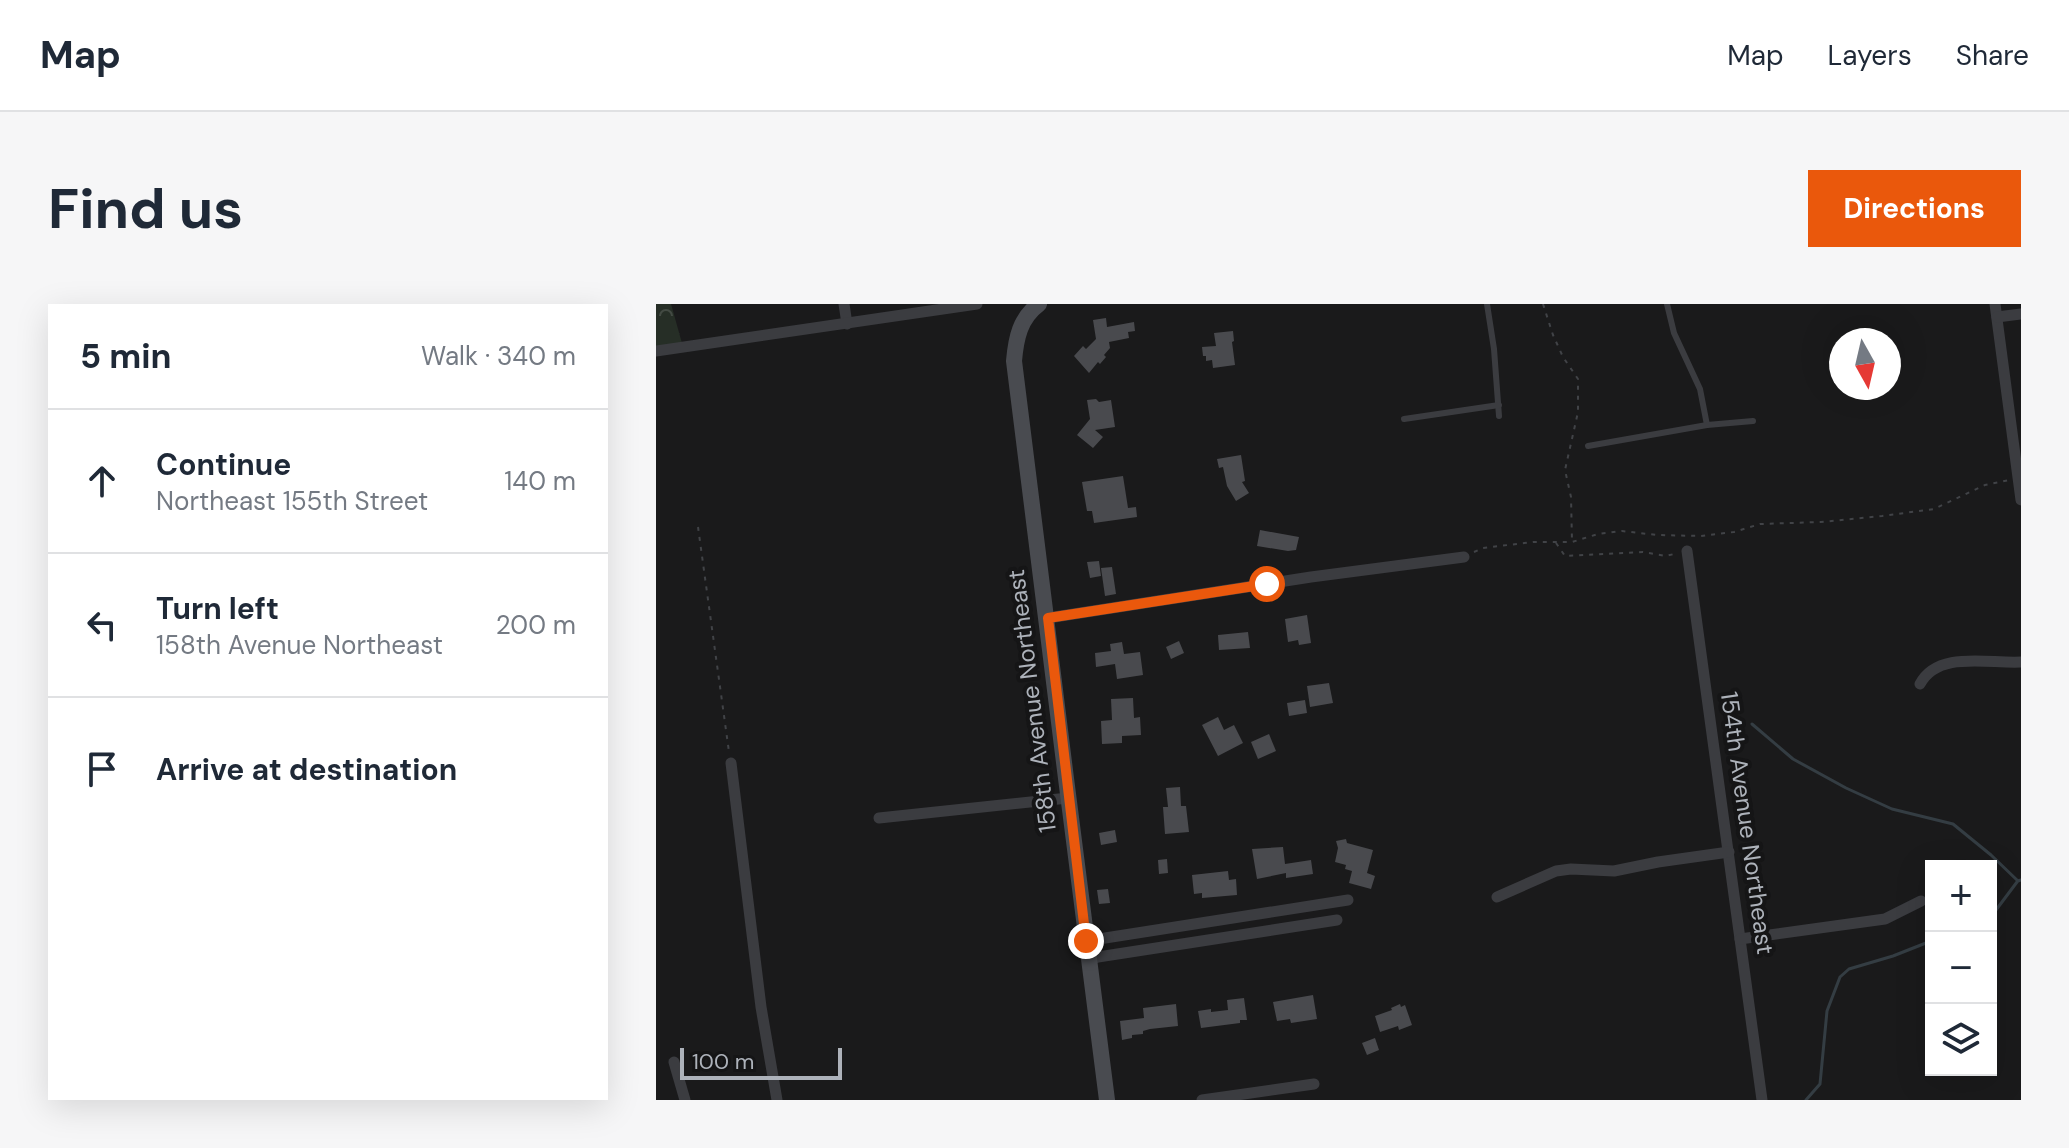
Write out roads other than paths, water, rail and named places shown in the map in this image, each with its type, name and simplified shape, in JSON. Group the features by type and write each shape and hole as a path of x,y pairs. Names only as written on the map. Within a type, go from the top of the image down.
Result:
{"street":[{"path":"844,304 847,324"},
{"path":"656,351 977,304"},
{"name":"158th Avenue Northeast","path":"1039,304 1022,322 1015,339 1014,361 1107,1100"},
{"path":"2021,314 1996,310 2021,500"},
{"name":"154th Avenue Northeast","path":"1687,551 1762,1100"},
{"path":"1048,618 1311,577 1464,557"},
{"path":"1920,684 1925,674 1933,668 1953,663 2021,662"},
{"path":"731,763 761,1007 777,1100"},
{"path":"879,818 1068,798"},
{"path":"1497,897 1556,871 1614,871 1729,852"},
{"path":"1086,941 1348,900"},
{"path":"1740,939 1885,919 1921,901"},
{"path":"1088,961 1337,920"},
{"path":"674,1062 685,1100"},
{"path":"1202,1100 1314,1084"}],"lane":[{"path":"1487,304 1499,416"},
{"path":"1667,304 1674,333 1700,389 1707,425"},
{"path":"1404,419 1499,405"},
{"path":"1588,446 1707,425 1753,421"}],"waterway":[{"path":"1752,724 1793,759 1846,788 1892,809 1953,824 2018,881 2021,880"},
{"path":"1997,909 2017,882"},
{"path":"1806,1100 1820,1084 1827,1011 1840,977 1849,969 1925,943"}]}
